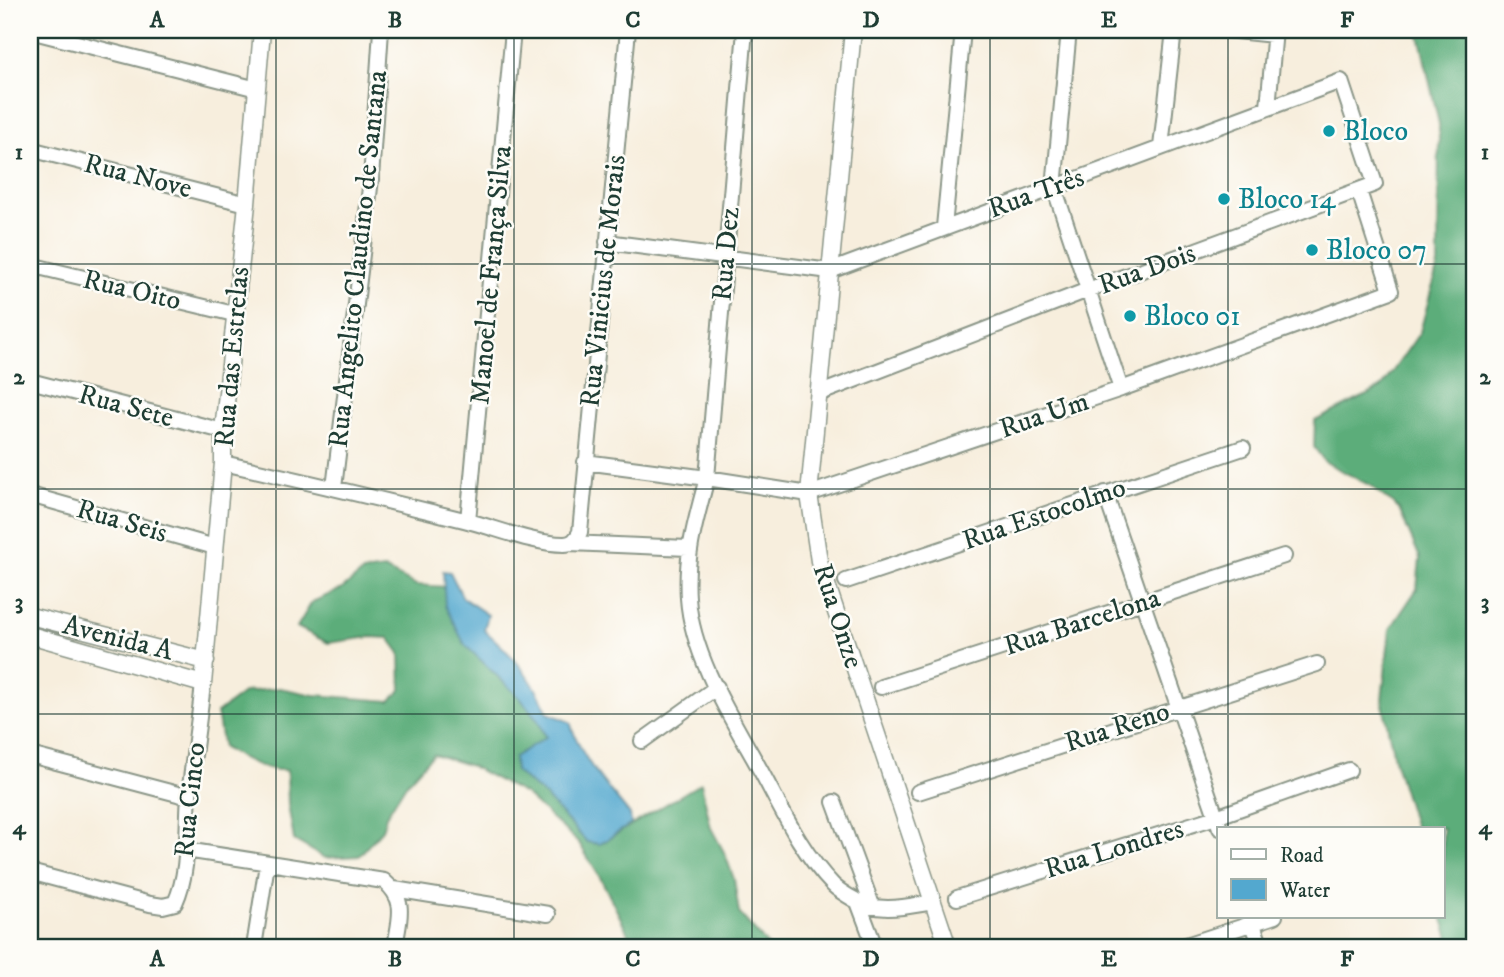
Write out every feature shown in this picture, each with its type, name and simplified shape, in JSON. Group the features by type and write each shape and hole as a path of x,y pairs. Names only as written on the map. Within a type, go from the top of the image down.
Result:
{"street":[{"name":"Rua das Estrelas","path":"203,684 223,463 223,431 262,30"},
{"name":"Rua Angelito Claudino de Santana","path":"334,488 371,179 381,30"},
{"name":"Manoel de França Silva","path":"468,521 513,30"},
{"name":"Rua Vinicius de Morais","path":"575,538 628,30"},
{"name":"Rua Dez","path":"745,30 707,478 688,548 688,598 693,627 717,687 787,821 835,887 865,904"},
{"name":"Rua Onze","path":"853,30 809,494 819,561 948,947"},
{"path":"944,227 963,30"},
{"path":"1069,30 1054,187 1121,389"},
{"path":"1161,147 1174,30"},
{"path":"1226,30 1274,32 1268,107"},
{"path":"30,31 257,89"},
{"name":"Rua Três","path":"607,242 830,271 1341,81 1376,184 1359,191"},
{"name":"Rua Nove","path":"30,149 247,204"},
{"name":"Rua Dois","path":"818,394 1088,290 1359,191"},
{"name":"Rua Um","path":"585,462 809,494 1121,389 1391,291 1359,191"},
{"name":"Rua Oito","path":"30,265 234,314"},
{"name":"Rua Sete","path":"30,381 223,431"},
{"name":"Rua Estocolmo","path":"846,581 1243,448"},
{"path":"223,463 544,541 575,538 688,548"},
{"path":"1105,493 1218,823"},
{"name":"Rua Seis","path":"30,495 215,547"},
{"name":"Rua Barcelona","path":"881,687 1284,556"},
{"name":"Avenida A","path":"30,615 205,661"},
{"name":"Avenida A","path":"30,635 203,684"},
{"name":"Rua Reno","path":"918,792 1317,664"},
{"name":"Rua Cinco","path":"30,872 163,906 175,903 186,850 189,797 203,684"},
{"path":"642,741 717,687"},
{"path":"30,755 189,797"},
{"name":"Rua Londres","path":"957,898 1218,823 1349,770"},
{"path":"834,802 865,904 874,947"},
{"path":"186,850 384,881 400,900 395,947"},
{"path":"254,947 267,864"},
{"path":"394,890 548,914"},
{"path":"865,904 887,909 933,902"},
{"path":"1180,947 1252,919 1261,947"}],"green space":[{"path":"1418,30 1474,30 1474,947 1452,947 1443,918 1444,827 1415,827 1395,763 1382,699 1390,629 1417,589 1420,558 1399,509 1371,486 1325,462 1314,447 1315,421 1381,388 1420,332 1438,265 1439,124"},
{"path":"384,569 416,585 448,587 537,719 546,738 514,757 515,771 545,796 587,842 600,844 701,783 711,828 734,879 739,913 769,947 635,947 602,881 579,843 525,794 471,766 433,754 406,784 386,816 382,830 359,856 325,858 294,840 288,805 287,770 262,767 223,748 217,713 245,692 280,688 314,695 390,701 401,690 400,653 389,638 371,637 328,643 297,627 312,602 342,589 363,572"}],"water":[{"path":"443,571 450,572 463,598 488,615 484,630 521,668 548,713 570,722 588,761 630,815 631,824 600,844 587,842 545,796 515,771 514,757 546,737 537,719 520,698 465,645 445,606"}],"place":[{"name":"Bloco","path":"1329,131"},
{"name":"Bloco 14","path":"1224,199"},
{"name":"Bloco 07","path":"1312,250"},
{"name":"Bloco 01","path":"1130,316"}]}
